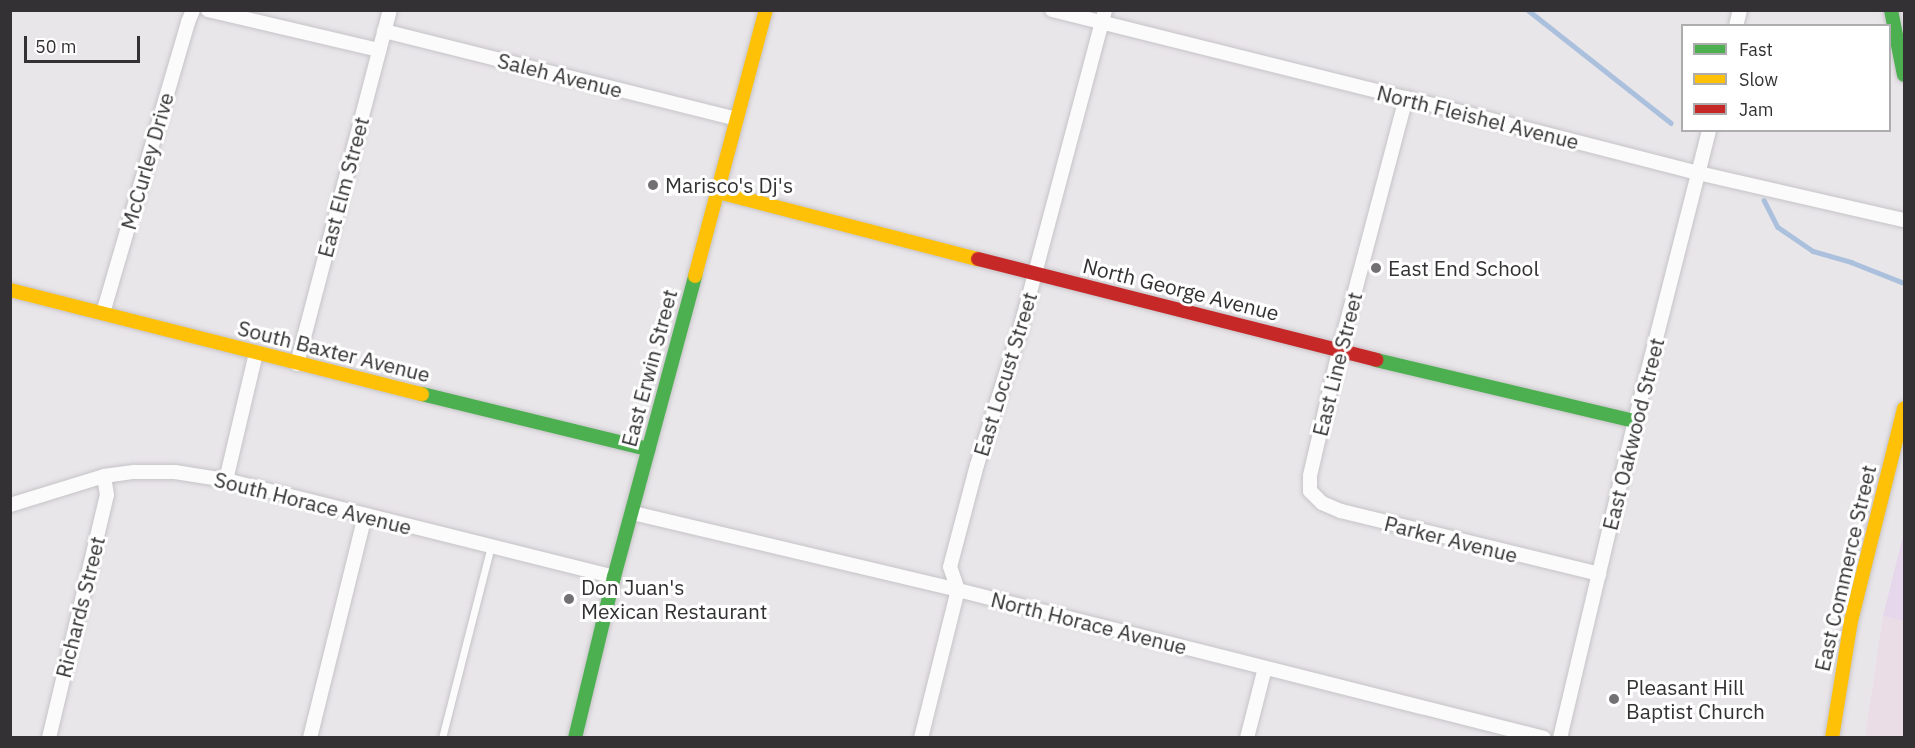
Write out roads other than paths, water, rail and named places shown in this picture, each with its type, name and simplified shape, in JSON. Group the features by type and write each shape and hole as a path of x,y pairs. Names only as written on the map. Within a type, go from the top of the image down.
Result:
{"street":[{"name":"McCurley Drive","path":"103,313 193,10"},
{"path":"208,10 379,50"},
{"name":"East Elm Street","path":"297,364 390,10"},
{"name":"East Erwin Street","path":"575,738 614,577 766,10"},
{"name":"North Fleishel Avenue","path":"1052,10 1104,17 1698,173 1905,220"},
{"path":"1891,10 1905,75"},
{"name":"East Locust Street","path":"921,738 958,590 950,567 977,465 1001,393 1035,273 1104,17"},
{"name":"Saleh Avenue","path":"384,31 736,119"},
{"name":"East Line Street","path":"1310,491 1310,476 1339,351 1406,98"},
{"name":"East Oakwood Street","path":"1560,738 1635,421 1708,132"},
{"name":"North George Avenue","path":"718,192 1339,351 1635,421"},
{"name":"South Baxter Avenue","path":"10,290 297,364 648,449"},
{"path":"226,480 256,353"},
{"name":"East Commerce Street","path":"1832,738 1851,621 1905,409"},
{"name":"South Horace Avenue","path":"10,505 104,476 134,472 175,472 226,480 614,577"},
{"name":"Richards Street","path":"49,738 107,495 104,476"},
{"name":"Parker Avenue","path":"1310,491 1322,503 1341,511 1599,574"},
{"name":"North Horace Avenue","path":"633,513 958,590 1544,738"},
{"path":"310,738 365,515"},
{"path":"1247,738 1265,668"}],"lane":[{"path":"442,738 491,546"}],"waterway":[{"path":"1528,10 1671,123"},
{"path":"1764,200 1778,227 1813,251 1851,262 1904,283"}],"place":[{"name":"Marisco's Dj's","path":"653,185"},
{"name":"East End School","path":"1376,268"},
{"name":"Don Juan's Mexican Restaurant","path":"569,599"},
{"name":"Pleasant Hill Baptist Church","path":"1614,699"}]}
